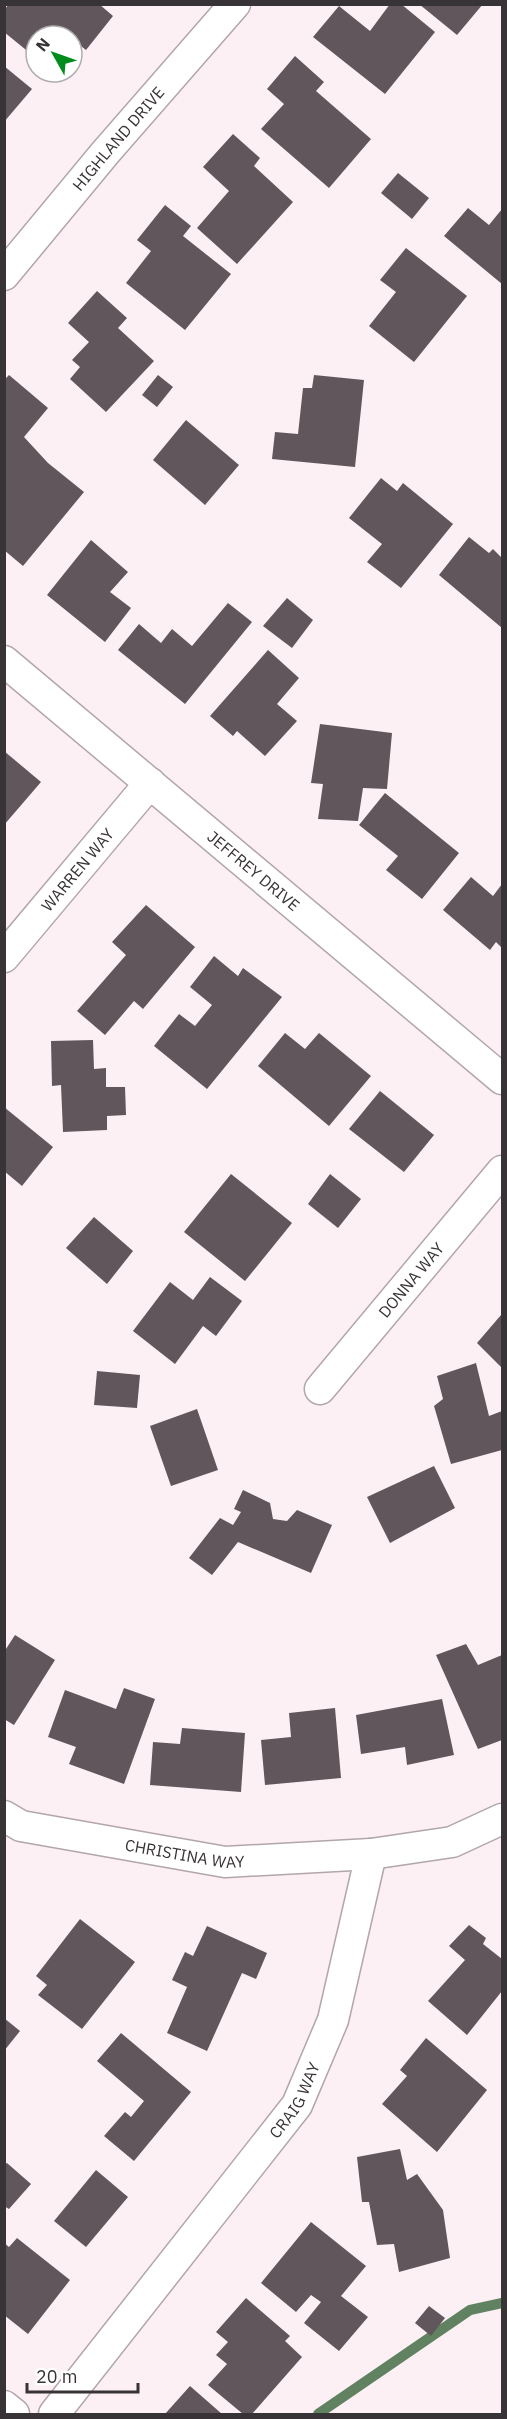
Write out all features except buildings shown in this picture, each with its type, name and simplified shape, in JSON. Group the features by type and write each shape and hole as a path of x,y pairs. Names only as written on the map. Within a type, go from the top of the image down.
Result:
{"street":[{"name":"HIGHLAND DRIVE","path":"4,275 105,153 235,4"},
{"name":"JEFFREY DRIVE","path":"4,661 502,1079"},
{"name":"WARREN WAY","path":"4,957 150,783"},
{"name":"DONNA WAY","path":"320,1389 502,1172"},
{"name":"CHRISTINA WAY","path":"4,1816 21,1826 225,1862 371,1854"},
{"path":"371,1854 452,1842 502,1819"},
{"name":"CRAIG WAY","path":"54,2415 297,2104 333,2020 371,1854"},
{"path":"4,2406 15,2415"}],"waterway":[{"path":"318,2414 470,2310 502,2303"}]}
